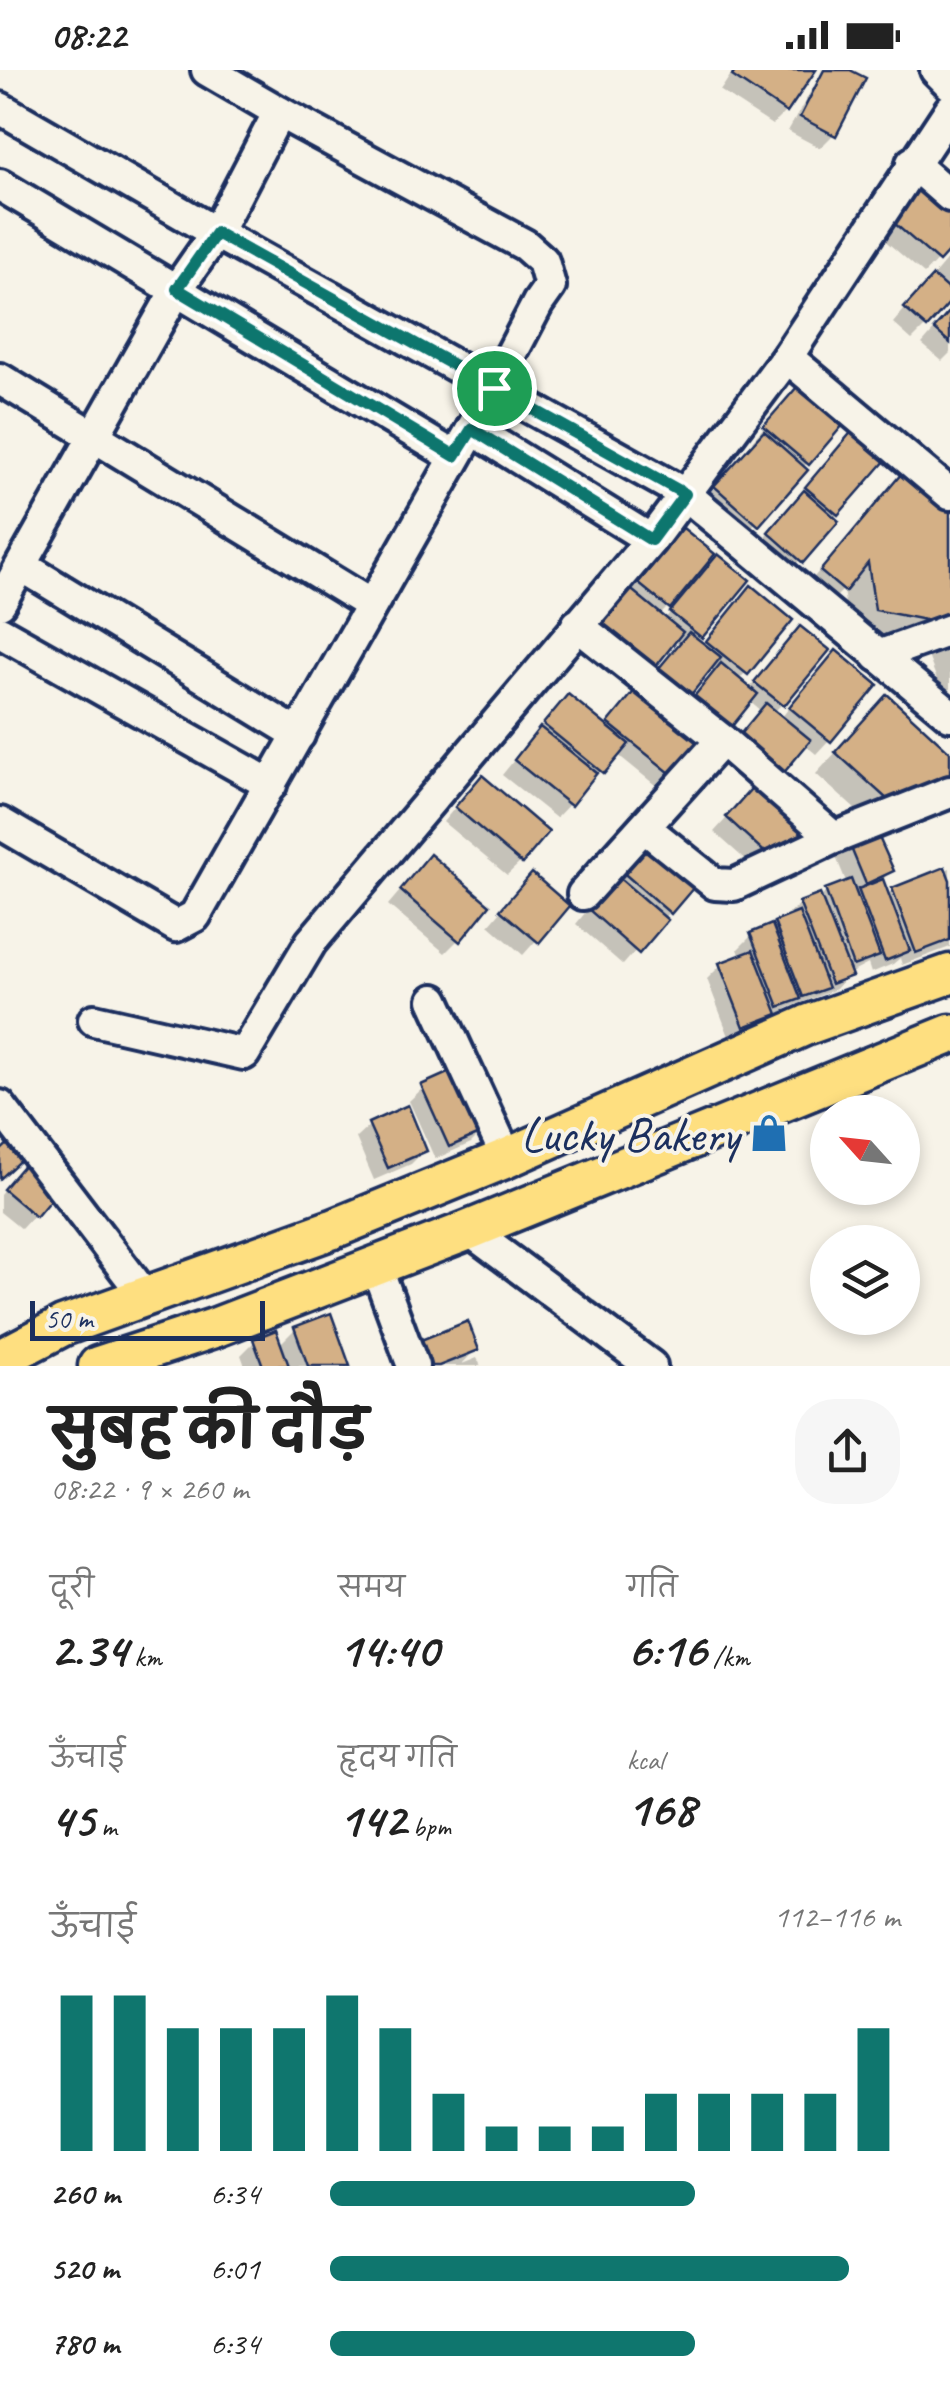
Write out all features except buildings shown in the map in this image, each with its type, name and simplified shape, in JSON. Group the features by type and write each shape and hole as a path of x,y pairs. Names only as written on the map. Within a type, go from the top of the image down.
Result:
{"main road":[{"path":"0,1359 40,1335 324,1232 507,1158 807,1025 950,974"},
{"path":"98,1366 214,1328 469,1230 950,1034"},
{"path":"444,1183 469,1230"}],"street":[{"path":"0,823 176,926 195,916 550,286 544,261 526,245 207,70"},
{"path":"936,70 950,84"},
{"path":"0,108 685,494 950,714"},
{"path":"94,1020 244,1054 310,942 651,540 788,358 950,110"},
{"path":"0,603 177,289 216,233 279,112"},
{"path":"912,163 950,196"},
{"path":"0,185 455,456"},
{"path":"788,358 950,494"},
{"path":"0,379 372,605"},
{"path":"472,429 651,540"},
{"path":"22,566 298,735"},
{"path":"577,624 722,740 834,838"},
{"path":"878,656 950,630"},
{"path":"0,632 271,785"},
{"path":"583,894 722,740"},
{"path":"644,826 715,884 734,885 834,838 950,792"},
{"path":"434,1000 507,1158"},
{"path":"0,1106 145,1296"},
{"path":"469,1230 651,1366"},
{"path":"375,1264 412,1366"}],"place":[{"name":"Lucky Bakery","path":"769,1133"}],"route":[{"path":"216,233 494,388 685,494 651,540 472,429 455,456 177,289 216,233"}]}
